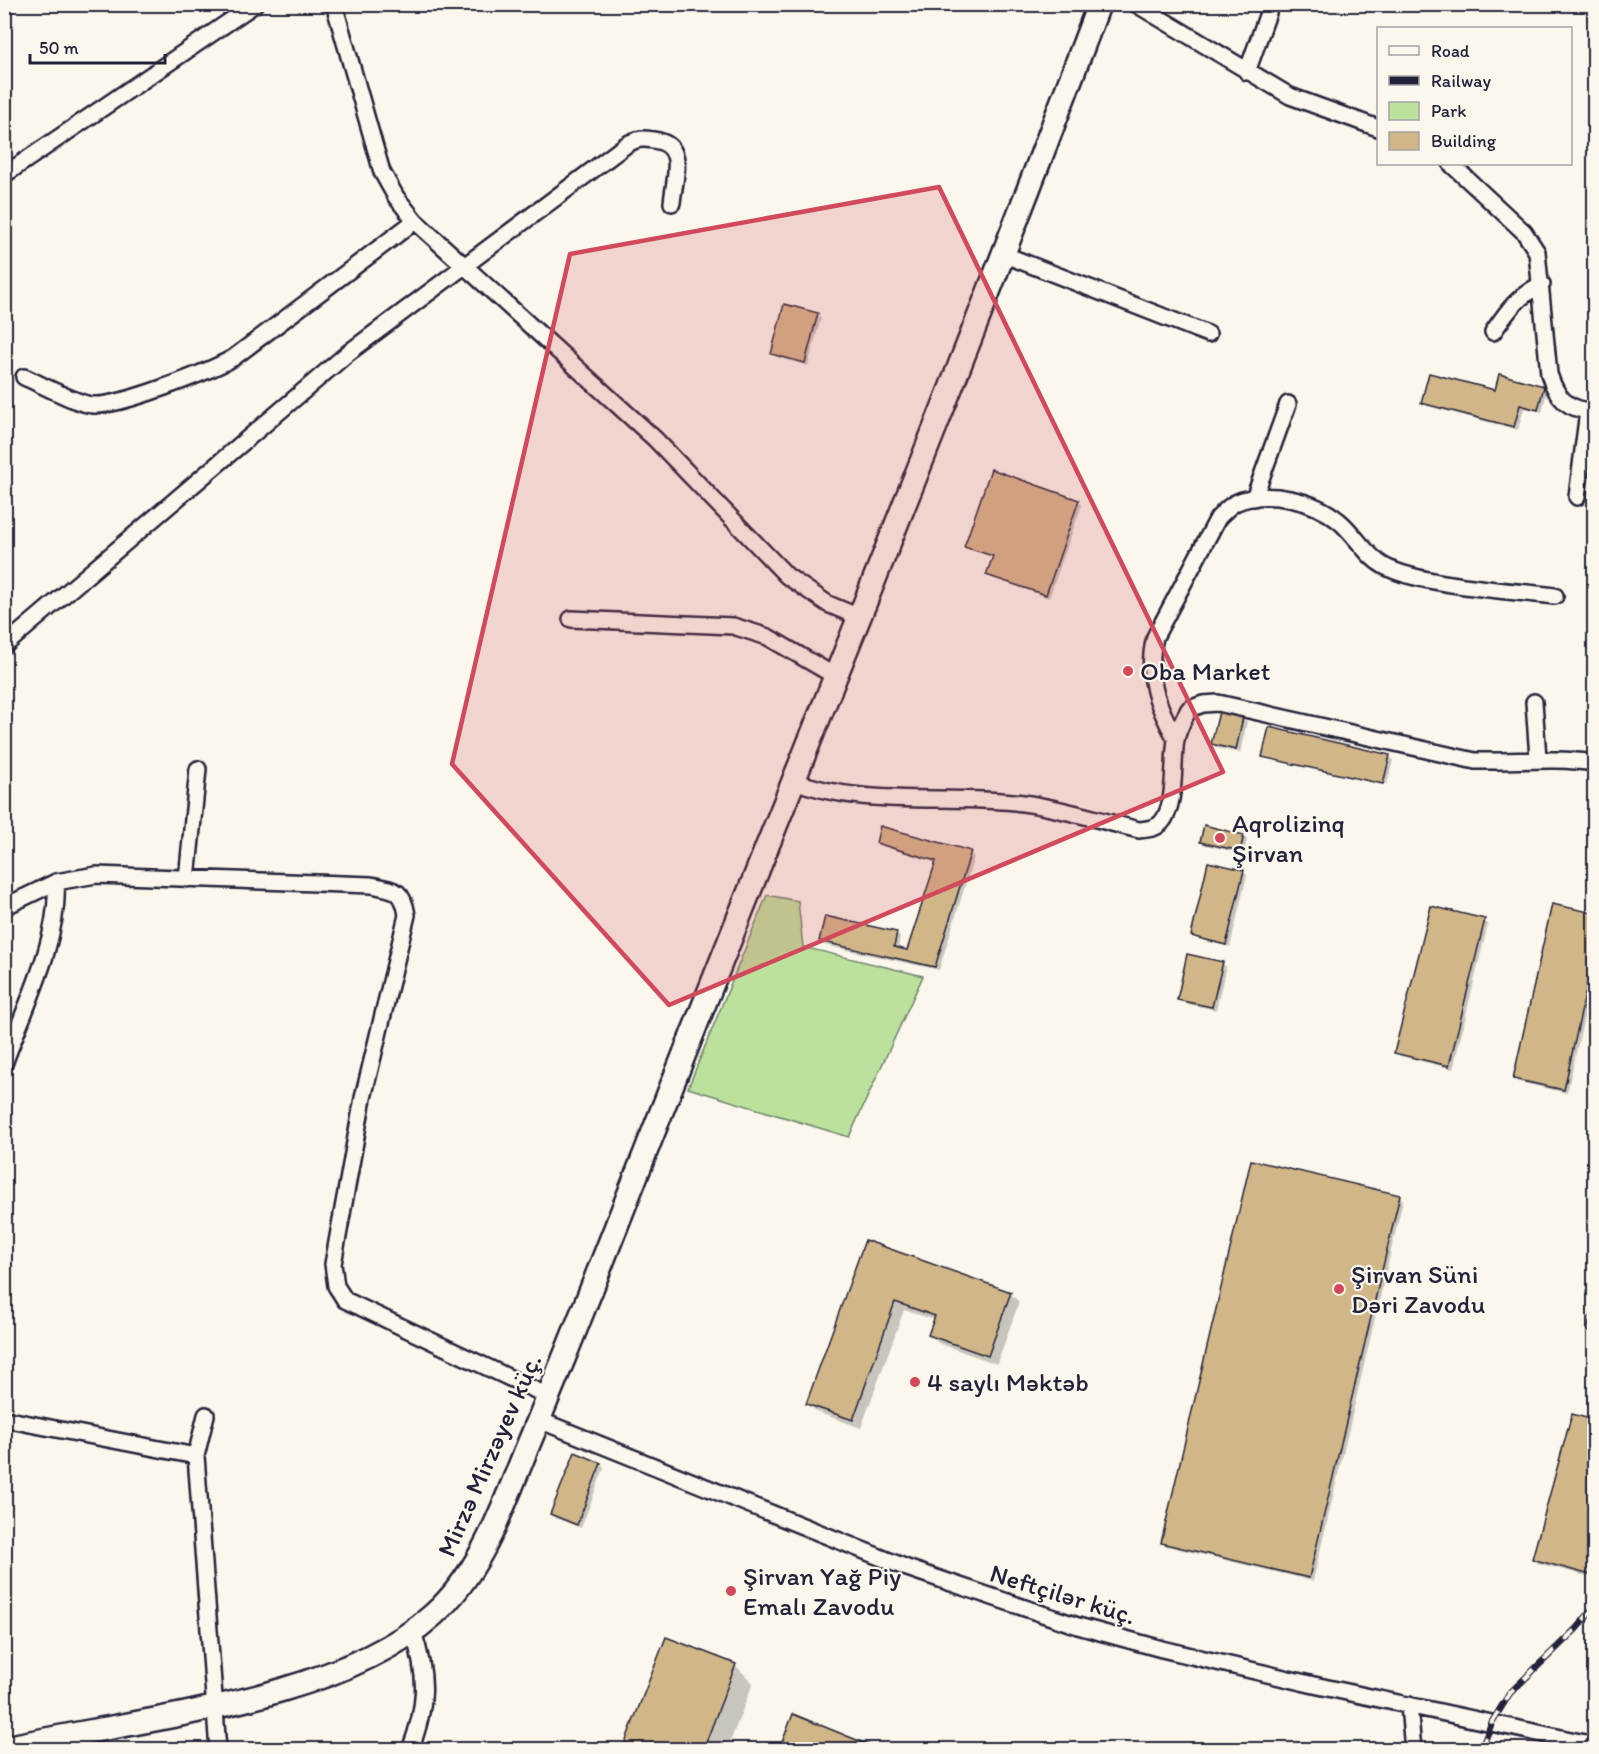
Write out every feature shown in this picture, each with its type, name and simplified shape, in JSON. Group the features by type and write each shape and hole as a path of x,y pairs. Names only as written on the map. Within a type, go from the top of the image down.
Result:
{"main road":[{"name":"Mirzə Mirzəyev küç.","path":"14,1747 215,1706 322,1676 386,1648 413,1632 439,1610 464,1580 486,1544 539,1420 792,780 1005,255 1099,4"}],"street":[{"path":"4,175 255,4"},
{"path":"334,4 382,172 396,197 414,221 655,439 787,576 828,604 859,617"},
{"path":"1136,4 1290,96 1377,128"},
{"path":"1247,72 1268,13"},
{"path":"4,646 348,353 626,144 639,138 661,141 672,146 677,156 672,203"},
{"path":"1456,165 1524,232 1537,252 1542,284 1549,374 1555,392 1567,404 1591,411 1577,497"},
{"path":"24,377 91,405 109,404 210,370 233,358 414,221"},
{"path":"1005,255 1208,334"},
{"path":"1493,332 1512,303 1522,294 1542,284"},
{"path":"1254,498 1260,476 1288,404"},
{"path":"1176,739 1159,708 1152,682 1150,657 1155,637 1218,518 1234,503 1254,498 1282,497 1318,508 1339,520 1385,567 1449,582 1555,596"},
{"path":"571,619 733,626 768,637 835,676"},
{"path":"1534,702 1538,758"},
{"path":"792,780 815,789 854,796 1023,803 1139,830 1155,828 1162,822 1169,808 1176,739 1189,709 1203,704 1218,703 1475,761 1504,762 1538,758 1594,763"},
{"path":"187,879 198,769"},
{"path":"4,907 56,882 96,875 371,885 396,890 405,901 407,915 363,1098 333,1264 336,1286 345,1300 548,1396"},
{"path":"4,1064 53,931 57,907 56,882"},
{"path":"206,1414 196,1456 218,1749"},
{"path":"4,1419 196,1456"},
{"name":"Neftçilər küç.","path":"539,1420 907,1568 1003,1602 1162,1649 1594,1746"},
{"path":"410,1749 423,1707 425,1680 413,1632"},
{"path":"1409,1706 1413,1749"}],"highlighted area":[{"path":"939,187 1223,772 669,1005 452,764 570,254"}],"green space":[{"path":"767,895 798,901 803,947 923,976 849,1137 688,1088"}],"building":[{"path":"784,304 818,313 805,363 771,354"},
{"path":"1429,373 1495,390 1499,374 1544,386 1538,410 1520,405 1514,427 1421,403"},
{"path":"991,469 1079,500 1046,595 986,575 993,556 964,547"},
{"path":"1219,712 1243,717 1236,750 1211,744"},
{"path":"1269,727 1390,755 1383,784 1262,757"},
{"path":"1204,825 1244,835 1240,851 1200,842"},
{"path":"880,826 971,851 935,967 819,941 825,916 897,932 894,947 907,950 936,861 876,843"},
{"path":"1208,862 1244,870 1226,945 1191,936"},
{"path":"1552,904 1594,913 1594,954 1564,1090 1513,1079"},
{"path":"1431,906 1485,919 1449,1066 1394,1053"},
{"path":"1187,954 1223,962 1212,1007 1177,1000"},
{"path":"1251,1160 1400,1195 1309,1578 1161,1543"},
{"path":"865,1240 1011,1292 988,1356 928,1335 935,1316 895,1302 853,1420 806,1404"},
{"path":"1594,1304 1594,1332 1587,1330"},
{"path":"1572,1414 1594,1420 1594,1576 1532,1559"},
{"path":"575,1452 601,1463 577,1525 550,1514"},
{"path":"666,1637 736,1664 703,1750 622,1750"},
{"path":"793,1714 874,1747 873,1750 779,1750"}],"railway":[{"path":"1481,1750 1492,1722 1510,1693 1576,1629 1594,1608"}],"place":[{"name":"Oba Market","path":"1128,671"},
{"name":"Aqrolizinq Şirvan","path":"1220,838"},
{"name":"Şirvan Süni Dəri Zavodu","path":"1339,1289"},
{"name":"4 saylı Məktəb","path":"915,1382"},
{"name":"Şirvan Yağ Piy Emalı Zavodu","path":"731,1591"}]}
